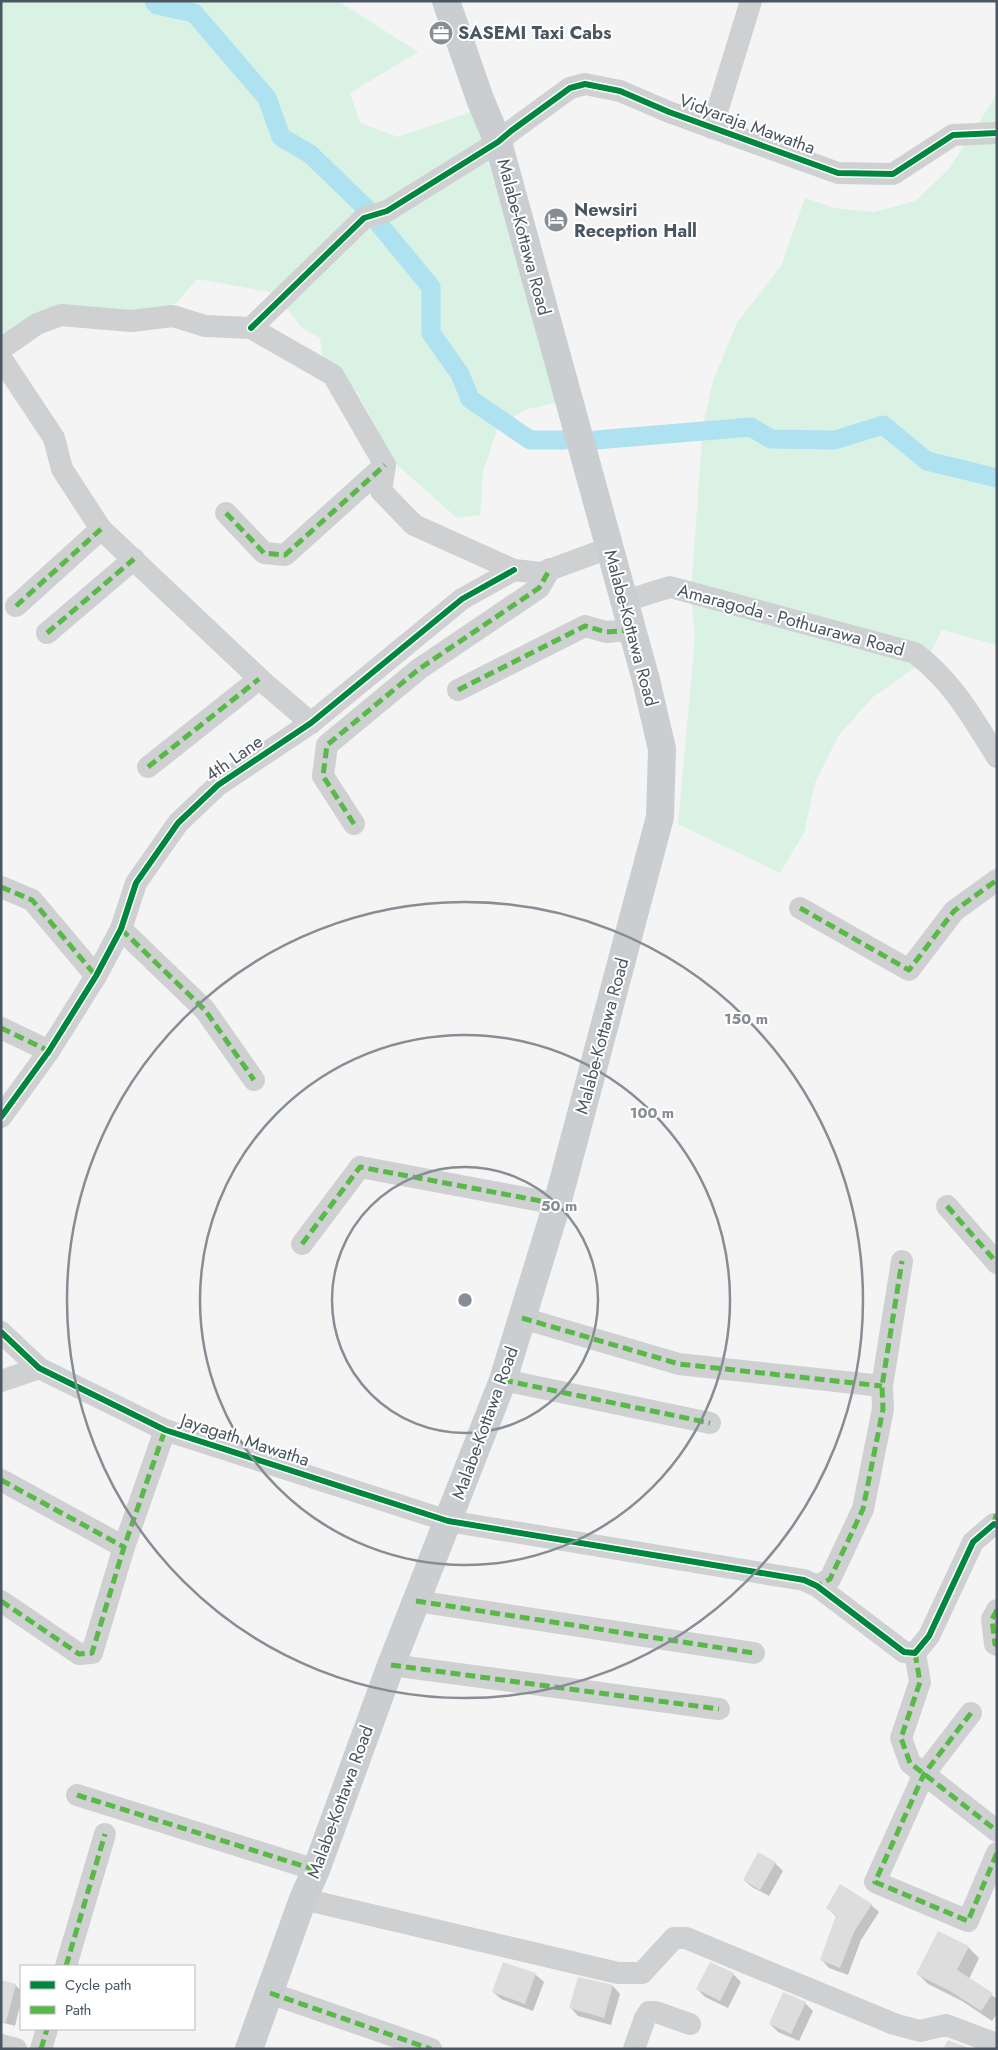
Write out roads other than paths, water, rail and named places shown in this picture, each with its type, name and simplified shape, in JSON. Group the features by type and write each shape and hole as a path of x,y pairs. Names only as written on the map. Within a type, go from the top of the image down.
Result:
{"main road":[{"name":"Malabe-Kottawa Road","path":"249,2049 391,1665 503,1380 556,1204 660,817 662,749 633,630 498,142 480,99 446,1"}],"street":[{"path":"712,128 751,1"},
{"name":"Vidyaraja Mawatha","path":"251,328 364,218 388,211 498,142 570,88 585,84 620,91 712,128 838,173 893,174 953,135 997,133"},
{"path":"1,348 38,324 61,315 131,321 174,316 205,326 251,328 333,375 385,465 381,491 414,525 514,570 541,573 609,548"},
{"path":"1,358 54,438 62,469 101,529 260,678 311,723"},
{"path":"226,513 264,553 285,555 385,465"},
{"path":"16,606 101,529"},
{"path":"47,633 134,559"},
{"path":"354,824 323,776 326,745 419,669 539,588 550,569"},
{"name":"4th Lane","path":"1,1117 49,1051 96,976 121,928 136,883 178,823 218,785 311,723 462,599 514,570"},
{"name":"Amaragoda - Pothuarawa Road","path":"625,602 670,587 915,653 934,668 962,701 997,757"},
{"path":"458,690 585,626 606,632 633,630"},
{"path":"148,767 260,678"},
{"path":"800,908 909,970 954,911 997,880"},
{"path":"1,887 32,900 96,976"},
{"path":"121,928 205,1010 254,1080"},
{"path":"1,1028 49,1051"},
{"path":"302,1244 360,1167 556,1204"},
{"path":"947,1206 997,1263"},
{"path":"817,1586 830,1579 863,1509 883,1409 882,1386 902,1261"},
{"path":"522,1318 679,1364 882,1386"},
{"name":"Jayagath Mawatha","path":"1,1332 39,1368 165,1430 448,1521 804,1580 817,1586 904,1652 915,1652"},
{"path":"1,1381 39,1368"},
{"path":"503,1380 710,1423"},
{"path":"1,1601 79,1654 92,1653 124,1547 165,1430"},
{"path":"1,1480 124,1547"},
{"path":"996,1520 973,1542 929,1636 915,1652 920,1682 901,1738 910,1763 997,1831"},
{"path":"416,1601 754,1653"},
{"path":"997,1610 992,1619 995,1644 997,1645"},
{"path":"391,1665 719,1709"},
{"path":"971,1713 924,1774 875,1882 968,1920 997,1853"},
{"path":"77,1795 316,1870"},
{"path":"66,1965 105,1834"},
{"path":"303,1899 618,1973 642,1973 674,1938 686,1938 894,2024 920,2031 946,2025 997,2044"},
{"path":"270,1993 431,2049"},
{"path":"634,2049 649,2012 656,2012 690,2024"},
{"path":"41,2049 47,2030"},
{"path":"1,2045 16,2049"}],"waterway":[{"path":"154,1 157,5 194,13 267,98 281,137 310,154 369,211"},
{"path":"379,224 431,287 431,333 460,374 470,399 530,440 564,440"},
{"path":"596,440 751,427 771,439 835,440 883,425 927,461 997,478"}],"place":[{"name":"SASEMI Taxi Cabs","path":"441,33"},
{"name":"Newsiri Reception Hall","path":"556,220"}]}
